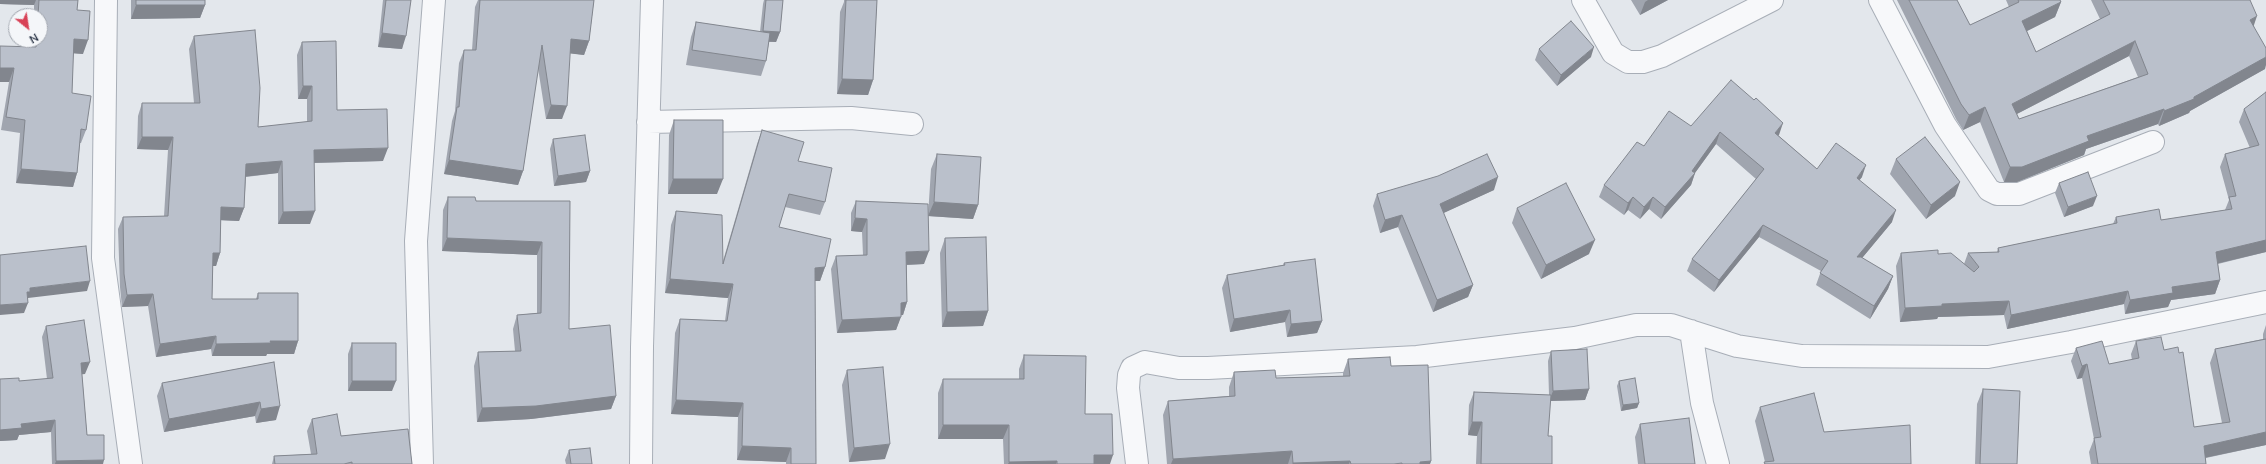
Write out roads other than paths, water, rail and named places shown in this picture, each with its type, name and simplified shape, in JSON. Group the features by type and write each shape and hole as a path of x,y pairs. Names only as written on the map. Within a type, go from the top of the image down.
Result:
{"street":[{"path":"106,0 103,258 131,464"},
{"path":"422,464 416,241 434,0"},
{"path":"641,464 642,347 652,0"},
{"path":"1583,0 1613,53 1628,62 1643,62 1662,56 1772,0"},
{"path":"1880,0 1946,125 1989,190 1997,194 2019,194 2154,142"},
{"path":"648,122 851,118 912,124"},
{"path":"1137,464 1128,388 1129,375 1132,368 1144,362 1179,368 1208,368 1417,357 1575,338 1636,325 1671,325 1737,346 1802,356 1988,357 2071,342 2266,302"},
{"path":"1691,331 1702,404 1718,464"}]}
